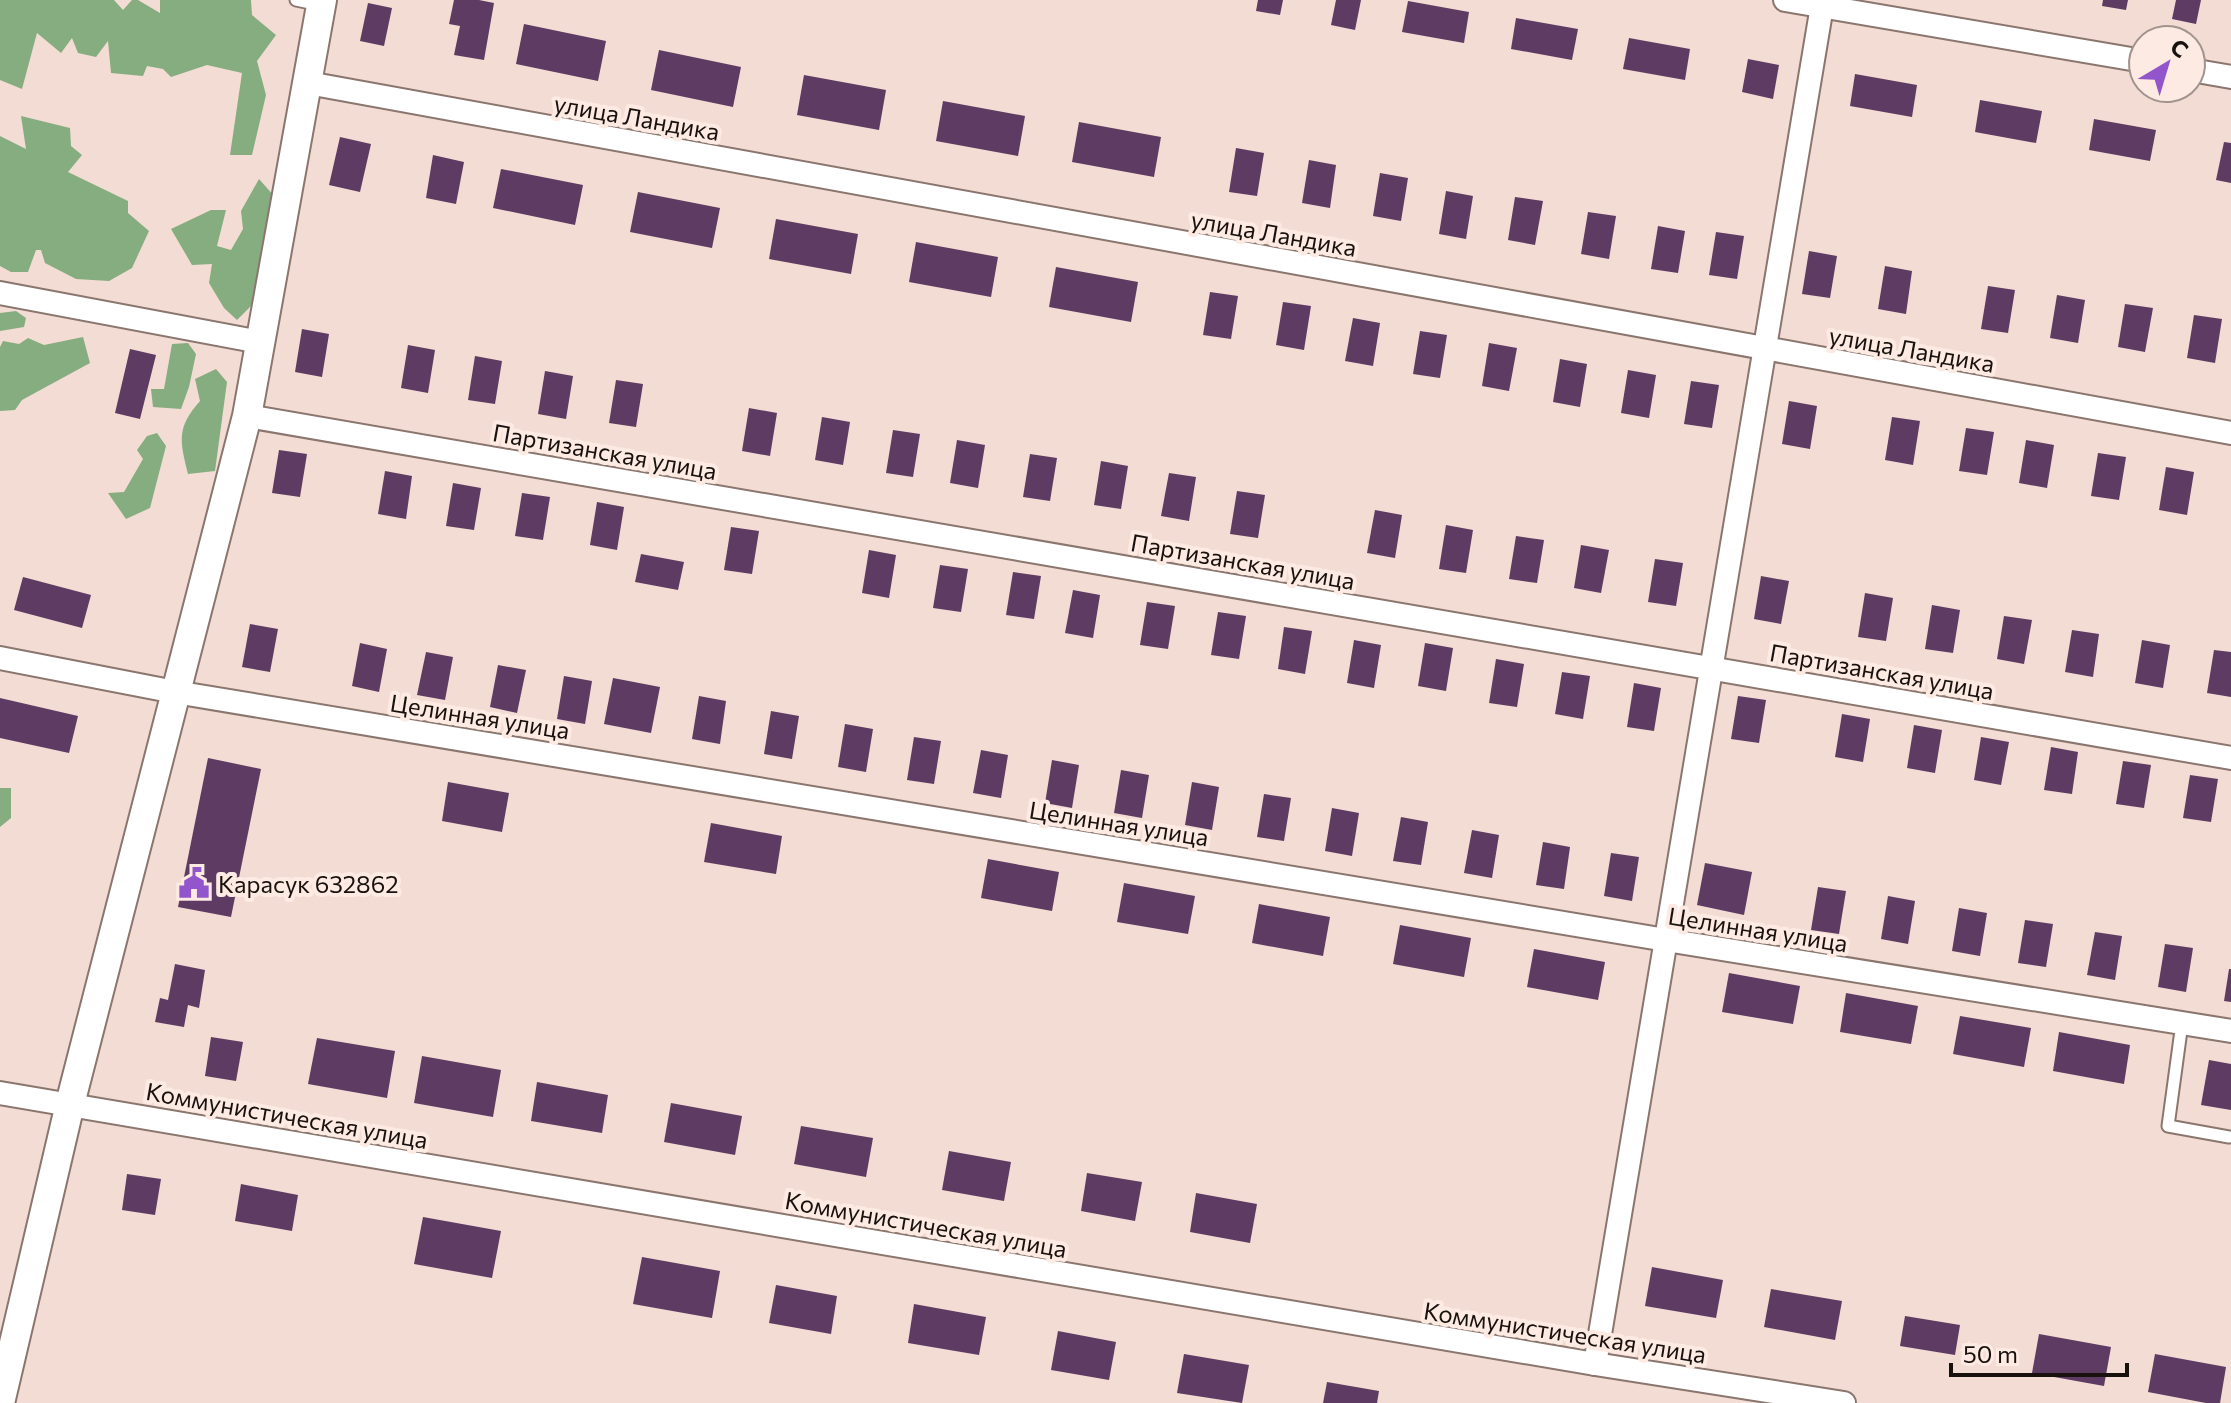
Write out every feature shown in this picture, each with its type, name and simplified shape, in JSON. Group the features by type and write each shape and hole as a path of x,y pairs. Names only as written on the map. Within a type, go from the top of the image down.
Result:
{"street":[{"path":"1785,0 1822,3 2127,58"},
{"path":"0,1403 70,1104 247,416 308,83 313,2"},
{"path":"1595,1364 1822,3"},
{"path":"2207,73 2231,77"},
{"name":"улица Ландика","path":"308,83 2231,433"},
{"path":"0,293 260,342"},
{"name":"Партизанская улица","path":"247,416 2231,758"},
{"name":"Целинная улица","path":"0,658 175,692 2231,1031"},
{"name":"Коммунистическая улица","path":"0,1093 1595,1364 1844,1403"}],"lane":[{"path":"2182,1023 2168,1126 2229,1137"}],"green space":[{"path":"0,0 114,0 123,10 132,0 138,0 160,13 160,0 251,0 252,15 276,35 257,61 266,95 252,155 230,155 242,73 207,65 171,77 163,69 147,66 143,76 111,73 108,41 96,57 78,53 72,38 61,53 37,33 22,89 0,80"},
{"path":"21,116 70,128 71,146 82,155 68,172 128,201 128,213 149,231 132,268 109,281 76,279 45,263 41,250 36,250 28,272 11,272 0,266 0,136 26,149"},
{"path":"259,179 275,197 260,297 237,320 224,308 209,283 212,264 192,265 171,229 211,210 226,210 217,246 231,250 243,229 241,211"},
{"path":"16,311 26,318 24,327 0,331 0,313"},
{"path":"83,337 90,363 22,400 15,410 0,411 0,347 3,341 19,344 28,338 44,345"},
{"path":"188,343 196,354 181,409 153,407 151,389 164,389 172,344"},
{"path":"216,369 227,382 215,471 188,474 182,435 187,419 200,401 195,379"},
{"path":"157,433 166,446 150,508 126,519 108,493 124,492 143,459 137,450 147,436"},
{"path":"0,788 11,788 11,818 0,827"}],"building":[{"path":"454,0 494,3 484,60 454,55 460,26 449,24"},
{"path":"1258,0 1283,0 1280,15 1256,11"},
{"path":"1336,0 1361,0 1355,30 1331,25"},
{"path":"2103,0 2128,0 2126,10 2102,6"},
{"path":"2176,0 2201,0 2196,24 2172,19"},
{"path":"1408,1 1469,12 1464,43 1402,32"},
{"path":"368,3 392,8 384,46 360,41"},
{"path":"1516,18 1578,29 1572,60 1511,49"},
{"path":"524,24 606,41 598,81 516,64"},
{"path":"1629,38 1690,49 1685,80 1623,69"},
{"path":"659,50 741,67 733,107 651,90"},
{"path":"1748,59 1779,65 1773,99 1742,92"},
{"path":"1855,74 1917,85 1912,117 1850,106"},
{"path":"804,75 886,90 879,130 797,115"},
{"path":"1980,100 2042,111 2036,143 1975,132"},
{"path":"943,101 1025,116 1018,156 936,141"},
{"path":"2094,119 2156,130 2150,161 2089,150"},
{"path":"1079,122 1161,137 1154,177 1072,162"},
{"path":"340,137 371,144 360,192 329,185"},
{"path":"2224,142 2231,143 2231,183 2216,180"},
{"path":"1236,148 1264,153 1257,196 1229,192"},
{"path":"433,155 464,162 456,204 426,198"},
{"path":"1309,160 1336,165 1330,208 1302,203"},
{"path":"501,169 583,185 575,225 493,208"},
{"path":"1380,173 1408,178 1401,221 1373,216"},
{"path":"1446,191 1473,196 1466,239 1439,234"},
{"path":"638,192 720,208 712,248 630,232"},
{"path":"1515,197 1543,201 1535,245 1508,240"},
{"path":"1588,212 1616,216 1609,259 1581,254"},
{"path":"776,219 858,234 851,274 769,259"},
{"path":"1658,226 1685,231 1678,273 1651,269"},
{"path":"1716,232 1744,236 1737,279 1709,275"},
{"path":"916,242 998,257 991,297 909,282"},
{"path":"1809,251 1837,256 1830,298 1802,294"},
{"path":"1885,266 1912,271 1906,314 1878,309"},
{"path":"1056,267 1138,282 1131,322 1049,307"},
{"path":"1988,286 2015,290 2008,333 1981,329"},
{"path":"1210,292 1238,296 1231,339 1203,335"},
{"path":"2057,295 2085,300 2078,343 2050,338"},
{"path":"1283,302 1311,306 1304,350 1276,345"},
{"path":"2125,304 2153,308 2145,352 2118,347"},
{"path":"2194,315 2222,319 2215,363 2187,358"},
{"path":"1353,318 1380,323 1373,366 1345,361"},
{"path":"302,329 329,334 322,377 295,372"},
{"path":"1420,331 1447,335 1440,378 1413,374"},
{"path":"1489,343 1517,348 1509,391 1482,386"},
{"path":"408,345 435,350 428,393 401,388"},
{"path":"130,349 156,355 140,419 115,413"},
{"path":"475,356 502,361 495,404 468,400"},
{"path":"1560,359 1587,364 1580,407 1553,402"},
{"path":"1628,370 1656,375 1649,418 1621,413"},
{"path":"545,371 573,376 566,419 538,414"},
{"path":"616,380 643,384 636,427 609,423"},
{"path":"1691,381 1719,385 1712,428 1684,424"},
{"path":"1789,401 1817,406 1810,449 1782,444"},
{"path":"749,408 777,413 770,456 742,451"},
{"path":"822,417 850,422 843,465 815,460"},
{"path":"1892,417 1920,421 1913,465 1885,460"},
{"path":"1966,428 1994,432 1987,475 1959,471"},
{"path":"893,430 920,434 913,477 886,473"},
{"path":"957,440 985,445 978,488 950,483"},
{"path":"2026,440 2054,445 2047,488 2019,483"},
{"path":"279,450 307,454 300,497 272,493"},
{"path":"2098,453 2126,457 2119,500 2091,496"},
{"path":"1030,454 1057,458 1050,501 1023,497"},
{"path":"1101,461 1128,466 1121,509 1094,505"},
{"path":"2166,467 2194,472 2187,515 2159,510"},
{"path":"385,471 412,476 406,519 378,514"},
{"path":"1169,473 1196,477 1189,521 1161,516"},
{"path":"453,483 481,488 474,530 446,526"},
{"path":"1237,491 1265,495 1258,538 1230,534"},
{"path":"522,493 550,497 543,540 515,536"},
{"path":"597,502 624,507 617,550 590,545"},
{"path":"1375,510 1402,515 1395,558 1367,553"},
{"path":"1446,525 1473,530 1466,573 1439,569"},
{"path":"731,527 759,531 752,574 724,570"},
{"path":"1516,536 1544,540 1537,583 1509,579"},
{"path":"1581,545 1609,550 1601,593 1574,588"},
{"path":"869,550 896,555 889,598 862,593"},
{"path":"641,554 684,562 678,590 635,582"},
{"path":"1655,559 1683,563 1676,606 1648,602"},
{"path":"940,565 968,569 961,612 933,608"},
{"path":"1013,572 1041,576 1034,619 1006,615"},
{"path":"1761,576 1789,581 1781,624 1754,619"},
{"path":"23,577 91,595 82,628 14,610"},
{"path":"1073,590 1100,595 1093,638 1065,633"},
{"path":"1865,593 1893,598 1886,641 1858,637"},
{"path":"1147,602 1175,606 1168,649 1140,645"},
{"path":"1932,605 1960,610 1953,653 1925,649"},
{"path":"1218,612 1246,616 1239,659 1211,655"},
{"path":"2004,616 2032,620 2024,664 1997,659"},
{"path":"250,624 278,629 270,672 242,667"},
{"path":"1284,627 1312,631 1305,674 1278,669"},
{"path":"2072,630 2099,634 2093,677 2065,672"},
{"path":"1354,640 1381,645 1374,688 1347,683"},
{"path":"2142,640 2170,645 2163,688 2135,683"},
{"path":"360,643 387,649 379,692 352,686"},
{"path":"1425,643 1453,648 1446,691 1418,686"},
{"path":"2214,650 2231,652 2231,697 2207,693"},
{"path":"426,652 453,657 445,700 417,695"},
{"path":"1496,659 1524,664 1517,707 1489,703"},
{"path":"498,665 526,670 517,713 490,707"},
{"path":"1562,672 1590,676 1583,719 1555,714"},
{"path":"564,676 592,681 585,724 557,719"},
{"path":"613,678 660,687 651,733 604,724"},
{"path":"1634,683 1661,688 1654,731 1627,727"},
{"path":"699,696 726,701 720,744 692,739"},
{"path":"1738,696 1766,700 1759,743 1731,739"},
{"path":"0,698 78,716 69,753 0,738"},
{"path":"771,711 799,716 792,759 764,754"},
{"path":"1842,714 1870,719 1863,762 1835,757"},
{"path":"845,724 873,729 866,772 838,767"},
{"path":"1914,725 1942,730 1935,773 1907,768"},
{"path":"914,737 941,741 934,784 907,780"},
{"path":"1981,737 2009,742 2001,785 1974,780"},
{"path":"2051,747 2078,752 2072,794 2044,790"},
{"path":"981,750 1008,755 1001,798 973,793"},
{"path":"208,758 261,769 231,917 178,907"},
{"path":"1052,760 1079,765 1072,808 1045,803"},
{"path":"2123,761 2151,765 2144,808 2116,804"},
{"path":"1121,770 1149,775 1142,818 1114,813"},
{"path":"2190,775 2218,779 2211,822 2183,818"},
{"path":"448,782 509,793 502,832 442,821"},
{"path":"1192,782 1219,787 1212,830 1185,825"},
{"path":"1264,794 1291,798 1284,841 1257,837"},
{"path":"1332,808 1359,813 1352,856 1325,851"},
{"path":"1401,817 1428,822 1421,865 1393,861"},
{"path":"711,823 782,836 776,874 704,862"},
{"path":"1472,830 1499,835 1492,878 1464,873"},
{"path":"1543,842 1570,847 1564,889 1536,885"},
{"path":"1611,853 1639,857 1632,901 1604,896"},
{"path":"988,859 1059,872 1052,911 981,898"},
{"path":"1705,863 1752,872 1744,915 1697,905"},
{"path":"1124,883 1195,896 1188,934 1117,922"},
{"path":"1818,887 1846,891 1839,934 1811,930"},
{"path":"1888,896 1915,901 1908,944 1881,939"},
{"path":"1259,904 1330,917 1323,956 1252,943"},
{"path":"1959,908 1987,913 1980,956 1952,951"},
{"path":"2025,920 2053,924 2046,967 2018,963"},
{"path":"1400,925 1471,938 1464,977 1393,964"},
{"path":"2095,932 2122,936 2115,980 2087,975"},
{"path":"2165,944 2193,948 2186,992 2158,987"},
{"path":"1534,949 1605,962 1598,1000 1527,987"},
{"path":"175,964 205,970 199,1008 188,1005 184,1027 155,1022 160,998 168,1000"},
{"path":"2231,969 2231,1002 2224,1001"},
{"path":"1729,973 1800,986 1793,1024 1722,1012"},
{"path":"1846,993 1918,1006 1911,1044 1840,1032"},
{"path":"1960,1016 2031,1028 2024,1067 1953,1054"},
{"path":"2059,1032 2130,1045 2124,1084 2053,1071"},
{"path":"211,1037 243,1042 236,1081 205,1076"},
{"path":"317,1038 395,1051 387,1098 308,1084"},
{"path":"422,1056 501,1070 493,1117 414,1103"},
{"path":"2209,1060 2231,1064 2231,1110 2201,1105"},
{"path":"537,1082 608,1095 602,1133 531,1121"},
{"path":"671,1103 742,1116 735,1155 664,1142"},
{"path":"801,1126 873,1138 866,1177 794,1164"},
{"path":"949,1151 1011,1162 1004,1201 942,1190"},
{"path":"1087,1173 1142,1182 1135,1221 1081,1211"},
{"path":"127,1174 161,1179 155,1215 122,1210"},
{"path":"241,1184 298,1195 292,1231 235,1221"},
{"path":"1196,1193 1257,1204 1250,1243 1190,1232"},
{"path":"423,1217 501,1231 492,1278 414,1264"},
{"path":"642,1257 720,1271 712,1318 633,1304"},
{"path":"1652,1267 1723,1280 1716,1318 1645,1306"},
{"path":"776,1285 837,1296 831,1334 769,1323"},
{"path":"1771,1289 1842,1301 1835,1340 1764,1327"},
{"path":"914,1304 986,1317 979,1355 908,1343"},
{"path":"1905,1316 1960,1325 1955,1355 1900,1346"},
{"path":"1058,1331 1116,1342 1109,1380 1051,1370"},
{"path":"2039,1334 2111,1347 2104,1386 2032,1373"},
{"path":"1184,1354 1249,1365 1242,1403 1177,1393"},
{"path":"2155,1354 2226,1367 2220,1403 2148,1392"},
{"path":"1327,1382 1379,1391 1377,1403 1323,1403"}],"place":[{"name":"Карасук 632862","path":"194,883"}]}
